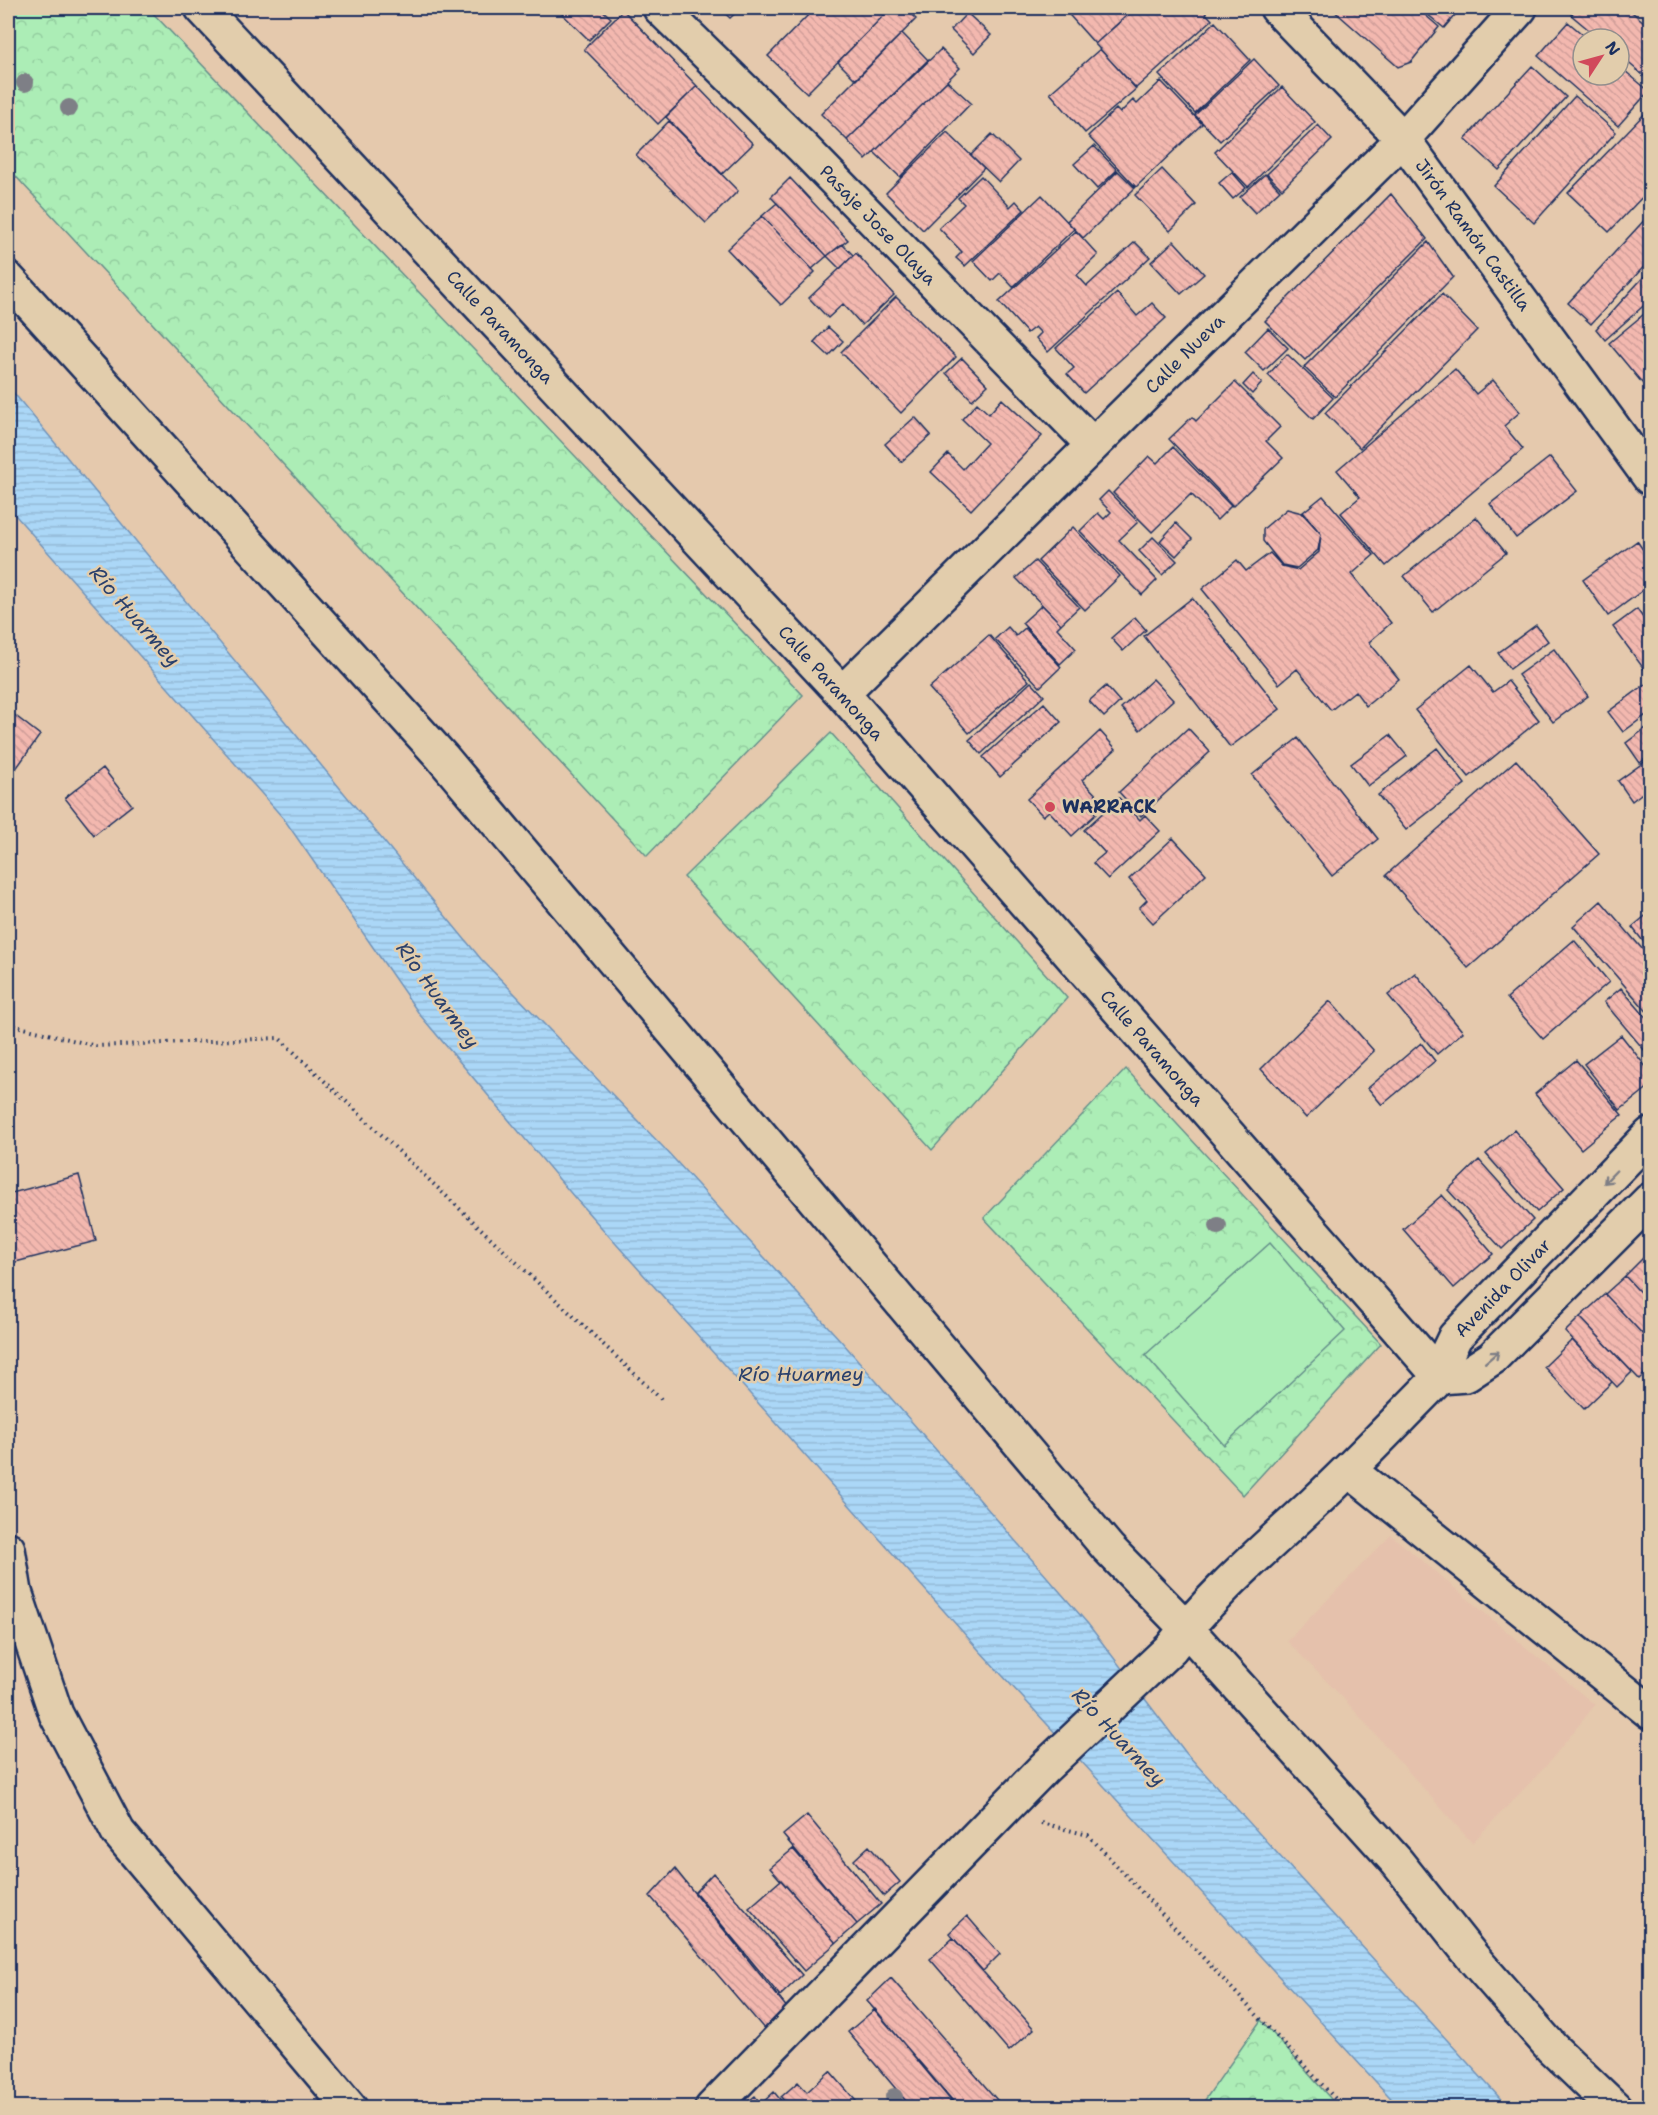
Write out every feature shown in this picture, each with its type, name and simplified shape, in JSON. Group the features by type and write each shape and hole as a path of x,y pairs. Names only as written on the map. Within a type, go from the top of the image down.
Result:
{"street":[{"name":"Calle Paramonga","path":"202,8 842,693 1440,1377"},
{"name":"Pasaje Jose Olaya","path":"660,8 803,148 1093,445"},
{"name":"Jirón Ramón Castilla","path":"1277,8 1403,139 1650,478"},
{"name":"Calle Nueva","path":"842,693 1403,139 1520,8"},
{"path":"8,279 442,757 1108,1548 1179,1638 1397,1862 1474,1959 1552,2048 1615,2108"},
{"name":"Avenida Olivar","path":"1440,1377 1443,1362 1455,1337 1650,1135"},
{"path":"712,2108 1044,1768 1179,1638 1249,1564 1349,1470 1440,1377 1466,1375 1492,1358 1650,1200"},
{"path":"1349,1470 1650,1712"},
{"path":"8,1549 15,1592 56,1714 118,1832 350,2108"}],"path":[{"path":"8,1024 96,1046 279,1038 661,1399"},
{"path":"1001,1812 1088,1835 1344,2108"}],"shaded area":[{"path":"1391,1535 1595,1705 1546,1766 1472,1843 1344,1699 1287,1641"}],"green space":[{"path":"8,8 148,8 803,695 647,856 8,168"},
{"path":"831,733 1067,998 932,1150 684,877"},
{"path":"1126,1069 1381,1344 1243,1495 984,1218"},
{"path":"1270,1243 1345,1331 1224,1445 1145,1355"},
{"path":"1261,2020 1338,2107 1200,2107"}],"water":[{"name":"Río Huarmey","path":"8,386 481,959 664,1148 842,1342 1088,1624 1186,1753 1508,2107 1399,2107 978,1649 575,1198 420,1015 284,819 8,507"}],"building":[{"path":"556,8 600,8 611,18 589,40"},
{"path":"719,8 741,8 730,18"},
{"path":"815,8 891,8 807,93 768,56"},
{"path":"891,8 904,8 916,19 856,80 838,62"},
{"path":"1063,8 1135,8 1095,44"},
{"path":"1136,8 1201,8 1212,20 1136,88 1095,44"},
{"path":"1331,8 1417,8 1439,27 1411,62 1398,67"},
{"path":"1420,8 1461,8 1444,28"},
{"path":"1577,8 1627,8 1650,27 1650,81 1631,65 1631,27 1586,27 1571,15"},
{"path":"623,10 697,86 658,124 584,49"},
{"path":"967,13 991,35 974,53 951,30"},
{"path":"1215,22 1250,60 1195,113 1159,75"},
{"path":"1568,22 1574,27 1571,27 1571,85 1538,56"},
{"path":"902,33 928,60 847,140 821,114"},
{"path":"941,49 960,68 866,160 847,140"},
{"path":"1100,49 1136,89 1085,133 1050,93"},
{"path":"1254,59 1279,86 1220,141 1195,115"},
{"path":"1532,66 1566,97 1499,170 1465,139"},
{"path":"1631,76 1649,91 1618,126 1573,87 1631,87"},
{"path":"947,81 971,103 900,177 874,152"},
{"path":"1161,81 1202,124 1136,187 1088,136 1116,109 1120,113 1133,100 1137,104"},
{"path":"697,86 753,144 722,174 666,117"},
{"path":"1282,87 1315,122 1248,187 1215,152"},
{"path":"1575,96 1616,132 1534,223 1494,186"},
{"path":"1650,108 1650,189 1609,232 1568,193"},
{"path":"669,121 738,191 706,223 636,155"},
{"path":"1318,125 1332,140 1282,189 1267,174"},
{"path":"947,132 984,168 923,230 886,193"},
{"path":"992,134 1019,161 999,182 971,155"},
{"path":"1094,146 1117,170 1097,189 1074,164"},
{"path":"1162,169 1196,205 1170,231 1135,195"},
{"path":"1118,171 1135,188 1083,238 1067,221"},
{"path":"1232,172 1246,188 1233,199 1219,183"},
{"path":"1265,174 1280,190 1255,213 1240,197"},
{"path":"981,176 1010,207 1016,201 1024,210 965,266 956,258 962,252 939,228 964,204 958,198"},
{"path":"790,178 848,240 827,256 771,197"},
{"path":"1391,194 1427,239 1305,360 1265,321"},
{"path":"1042,195 1074,229 1013,287 1000,273 992,281 973,261"},
{"path":"777,203 827,256 812,269 762,216"},
{"path":"1650,214 1650,260 1591,324 1568,303"},
{"path":"762,216 815,272 781,305 727,249"},
{"path":"1076,231 1098,255 1077,275 1087,286 1135,242 1150,257 1048,352 1036,338 1041,333 1035,327 1027,333 999,302"},
{"path":"1174,241 1204,274 1181,294 1151,262"},
{"path":"1428,242 1453,277 1335,397 1304,367"},
{"path":"842,244 853,255 840,269 827,256"},
{"path":"856,253 894,295 862,325 843,304 828,318 809,298"},
{"path":"1650,270 1650,300 1605,340 1596,329"},
{"path":"1117,293 1137,316 1152,303 1166,318 1084,393 1067,374 1074,368 1056,348"},
{"path":"1442,294 1477,330 1360,448 1325,413"},
{"path":"896,297 956,357 901,413 841,352"},
{"path":"1650,309 1650,378 1643,384 1609,343"},
{"path":"828,327 843,341 829,356 814,342"},
{"path":"1268,328 1288,348 1264,371 1245,352"},
{"path":"1287,354 1333,398 1313,419 1268,375"},
{"path":"962,358 988,385 972,400 946,373"},
{"path":"1455,369 1476,394 1493,380 1520,412 1504,426 1523,449 1386,566 1341,513 1360,497 1337,470"},
{"path":"1253,374 1262,383 1252,394 1243,385"},
{"path":"1235,382 1280,427 1266,441 1283,458 1233,506 1169,439 1192,417 1196,421"},
{"path":"1002,399 1042,436 971,510 931,472 948,454 963,469 987,443 962,419 977,403 989,414"},
{"path":"915,417 931,435 901,462 885,444"},
{"path":"1173,447 1231,506 1217,520 1191,494 1152,532 1113,493 1149,456 1157,463"},
{"path":"1550,457 1577,491 1516,538 1490,504"},
{"path":"1108,491 1138,522 1119,540 1157,580 1142,595 1080,531 1098,513 1104,519 1111,512 1099,500"},
{"path":"1323,496 1374,555 1352,574 1391,623 1369,642 1399,679 1366,706 1355,691 1331,710 1297,669 1279,684 1202,589 1237,560 1246,571 1270,553 1282,566 1298,570 1319,552 1321,534 1303,512"},
{"path":"1287,509 1302,513 1321,534 1318,550 1297,568 1282,565 1263,541 1263,529"},
{"path":"1476,517 1506,553 1433,612 1404,576"},
{"path":"1176,523 1192,539 1176,556 1160,541"},
{"path":"1073,527 1120,576 1085,610 1038,561"},
{"path":"1153,537 1177,561 1162,575 1139,551"},
{"path":"1637,541 1650,560 1650,585 1608,616 1583,580"},
{"path":"1035,561 1079,607 1061,624 1016,578"},
{"path":"1192,598 1280,709 1230,747 1144,636"},
{"path":"1042,605 1061,624 1057,628 1076,649 1060,664 1022,623"},
{"path":"1637,609 1650,628 1650,664 1644,669 1613,627"},
{"path":"1135,617 1146,630 1123,651 1111,638"},
{"path":"1536,625 1548,641 1510,669 1498,653"},
{"path":"1008,627 1016,636 1025,628 1061,667 1040,687 995,639"},
{"path":"989,635 1029,681 969,733 929,688"},
{"path":"1554,649 1588,696 1553,722 1518,675"},
{"path":"1471,665 1493,692 1508,681 1539,720 1469,777 1415,710"},
{"path":"1153,679 1173,700 1140,730 1121,708"},
{"path":"1650,681 1650,712 1623,732 1608,712"},
{"path":"1031,682 1044,696 981,754 969,740"},
{"path":"1106,686 1120,702 1104,717 1089,701"},
{"path":"1044,703 1061,722 1000,777 983,757"},
{"path":"8,710 40,735 8,780"},
{"path":"1650,725 1650,755 1640,763 1626,743"},
{"path":"1188,728 1210,752 1141,816 1119,792"},
{"path":"1100,731 1116,749 1082,780 1101,800 1091,809 1096,814 1072,836 1049,811 1043,816 1027,799"},
{"path":"1390,735 1407,756 1368,786 1351,764"},
{"path":"1298,738 1378,839 1332,876 1252,775"},
{"path":"1437,748 1465,784 1406,830 1378,795"},
{"path":"1650,758 1650,787 1632,801 1618,781"},
{"path":"1516,760 1599,854 1468,968 1386,875"},
{"path":"103,768 132,805 94,835 65,798"},
{"path":"1119,798 1140,820 1145,815 1160,831 1108,879 1093,863 1105,853 1084,830"},
{"path":"1173,838 1206,874 1153,923 1139,908 1147,900 1129,879"},
{"path":"1601,901 1650,958 1650,1015 1573,926"},
{"path":"1650,912 1650,950 1632,927"},
{"path":"1574,940 1609,982 1543,1039 1507,998"},
{"path":"1415,973 1463,1032 1437,1054 1388,995"},
{"path":"1621,988 1650,1022 1650,1057 1604,1002"},
{"path":"1330,1001 1374,1051 1306,1118 1261,1069"},
{"path":"1621,1035 1650,1072 1650,1086 1620,1110 1584,1064"},
{"path":"1421,1043 1435,1061 1382,1105 1368,1088"},
{"path":"1576,1060 1622,1115 1581,1149 1535,1094"},
{"path":"1514,1130 1564,1188 1537,1212 1486,1154"},
{"path":"1479,1160 1533,1220 1502,1249 1448,1190"},
{"path":"79,1175 96,1241 8,1264 8,1194"},
{"path":"1442,1195 1493,1254 1454,1288 1403,1229"},
{"path":"1649,1252 1650,1254 1650,1303 1625,1276"},
{"path":"1625,1276 1650,1303 1650,1342 1605,1294"},
{"path":"1605,1294 1650,1342 1650,1369 1639,1379 1580,1317"},
{"path":"1580,1317 1632,1372 1617,1387 1565,1332"},
{"path":"1572,1340 1612,1382 1584,1409 1544,1367"},
{"path":"807,1815 881,1904 857,1924 783,1835"},
{"path":"869,1846 900,1882 884,1896 854,1860"},
{"path":"793,1849 857,1924 836,1943 770,1868"},
{"path":"675,1869 788,2009 766,2031 650,1896"},
{"path":"713,1873 802,1975 780,1996 695,1892"},
{"path":"781,1880 836,1943 804,1971 749,1908"},
{"path":"967,1916 1000,1954 983,1971 949,1933"},
{"path":"953,1938 1034,2029 1009,2051 930,1959"},
{"path":"891,1978 1004,2108 959,2108 867,2001"},
{"path":"875,2009 957,2108 912,2108 848,2032"},
{"path":"830,2071 862,2108 790,2108 781,2097 798,2082 807,2092"},
{"path":"774,2092 787,2108 748,2108 745,2104 755,2096 761,2104"}],"place":[{"name":"WARRACK","path":"1050,807"}]}
